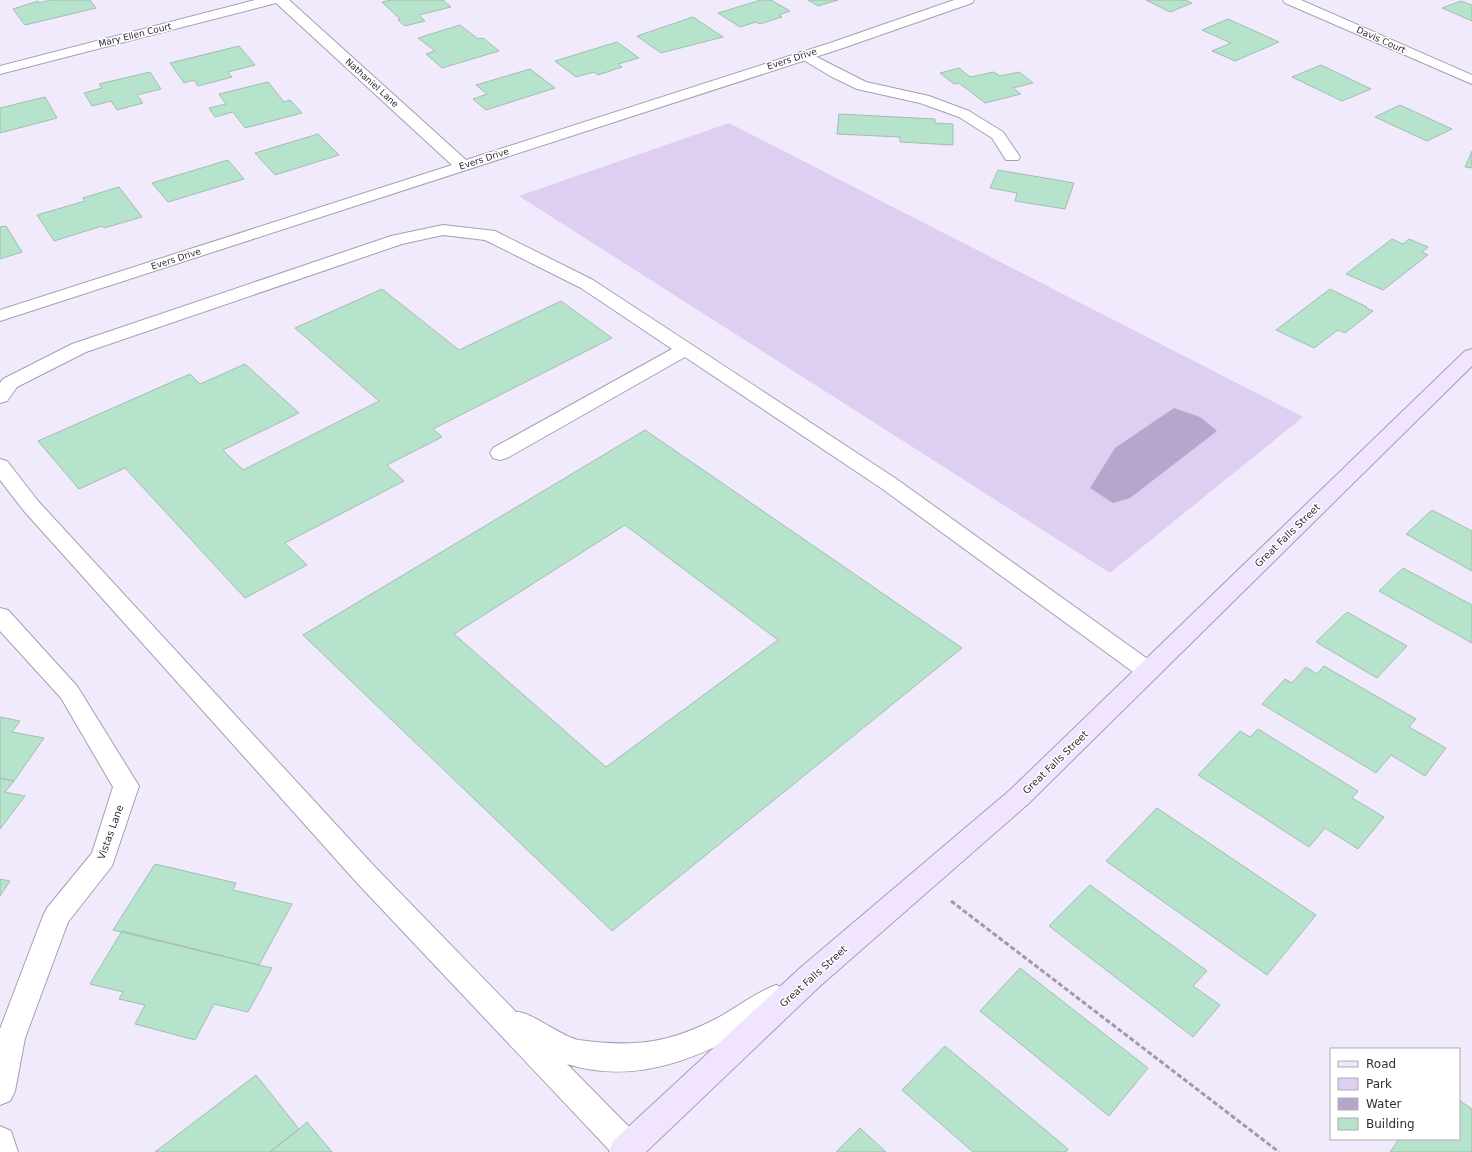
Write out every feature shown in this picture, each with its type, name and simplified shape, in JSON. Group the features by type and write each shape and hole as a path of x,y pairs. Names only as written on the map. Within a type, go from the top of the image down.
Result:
{"main road":[{"name":"Great Falls Street","path":"626,1150 810,977 1019,797 1472,355"}],"street":[{"name":"Mary Ellen Court","path":"0,70 271,0"},
{"name":"Nathaniel Lane","path":"282,0 463,166"},
{"name":"Evers Drive","path":"0,316 805,55 967,0"},
{"name":"Davis Court","path":"1290,0 1472,80"},
{"path":"805,55 837,74 862,86 924,99 964,114 998,135 1012,157"},
{"path":"0,397 10,383 79,348 397,240 443,230 489,235 586,284 686,349 888,483 1148,671"},
{"path":"500,453 686,349"},
{"path":"0,466 31,506 362,870 626,1150"},
{"name":"Vistas Lane","path":"0,616 69,692 126,786 103,858 57,916 11,1038 0,1091"},
{"path":"498,1013 537,1035 568,1050 610,1058 652,1056 694,1044 742,1019 810,977"},
{"path":"0,1142 3,1152"}],"path":[{"path":"924,880 1279,1152"}],"green space":[{"path":"729,123 1303,417 1110,573 519,196"}],"water":[{"path":"1174,408 1200,417 1217,431 1130,498 1113,503 1090,488 1115,448"}],"building":[{"path":"50,0 90,0 96,8 25,25 13,9 38,1 39,3"},
{"path":"391,0 443,0 451,7 419,15 425,21 405,26 398,20 400,19 382,2"},
{"path":"761,0 771,0 790,11 779,15 782,17 760,24 756,22 740,27 718,13"},
{"path":"808,0 838,0 818,6"},
{"path":"1146,0 1185,0 1192,3 1170,12"},
{"path":"1461,1 1472,5 1472,21 1442,8"},
{"path":"693,17 723,37 661,53 637,36"},
{"path":"1228,19 1279,42 1235,61 1212,51 1231,43 1202,30"},
{"path":"460,25 478,39 483,38 499,51 442,68 426,54 435,51 418,38"},
{"path":"617,42 639,58 618,64 622,67 598,75 594,72 576,77 555,61"},
{"path":"239,46 255,65 228,72 232,77 198,86 194,80 184,83 170,63"},
{"path":"1321,65 1371,89 1342,101 1292,77"},
{"path":"959,68 970,77 994,72 1000,76 1019,72 1033,83 1013,88 1021,94 985,103 959,83 954,84 940,73"},
{"path":"530,69 555,88 486,110 473,99 487,94 476,85"},
{"path":"150,72 161,89 137,95 143,103 117,110 111,101 92,106 84,93 102,88 99,84"},
{"path":"268,82 284,102 290,100 302,113 245,128 233,112 215,117 209,108 226,104 219,94"},
{"path":"45,97 57,118 0,133 0,108"},
{"path":"1400,105 1452,129 1427,141 1375,117"},
{"path":"839,114 935,119 935,123 953,124 953,145 900,142 900,137 837,134"},
{"path":"318,134 339,155 275,175 255,153"},
{"path":"1472,151 1472,168 1465,167"},
{"path":"228,160 244,179 168,202 152,183"},
{"path":"998,170 1074,183 1065,209 1015,201 1017,193 990,188"},
{"path":"119,187 142,217 104,228 102,226 54,241 37,215 85,201 83,198"},
{"path":"6,226 22,252 0,259 0,227"},
{"path":"1392,239 1403,244 1409,239 1428,247 1422,252 1428,255 1383,290 1346,274"},
{"path":"382,289 459,350 561,301 612,338 433,429 442,437 387,465 404,481 285,543 307,565 245,598 125,468 79,489 38,441 190,374 200,384 245,364 299,413 223,450 243,470 379,401 295,328"},
{"path":"1330,289 1373,311 1345,333 1338,330 1314,348 1276,330"},
{"path":"645,430 962,648 612,931 303,635","holes":["625,525 778,640 606,767 454,634"]},
{"path":"1432,510 1472,531 1472,571 1406,534"},
{"path":"1403,568 1472,605 1472,643 1379,591"},
{"path":"1347,612 1407,646 1377,678 1316,642"},
{"path":"1324,666 1416,719 1409,727 1446,748 1425,776 1391,755 1376,773 1262,704 1285,679 1292,683 1306,667 1317,674"},
{"path":"0,717 20,721 12,732 44,738 14,781 0,778"},
{"path":"1258,729 1358,791 1352,798 1384,817 1358,849 1325,828 1309,847 1198,775 1240,731 1250,737"},
{"path":"0,778 14,781 5,792 25,796 0,829"},
{"path":"1157,808 1316,915 1267,975 1106,861"},
{"path":"155,864 236,883 233,890 292,904 259,965 113,930"},
{"path":"0,879 10,881 0,896"},
{"path":"1090,885 1207,971 1193,986 1220,1005 1193,1037 1049,926"},
{"path":"122,931 272,968 248,1012 214,1004 195,1040 135,1024 145,1005 119,999 123,992 90,984"},
{"path":"1020,968 1148,1068 1109,1116 980,1011"},
{"path":"945,1046 1068,1149 1066,1152 973,1152 902,1090"},
{"path":"256,1075 299,1129 270,1152 155,1152"},
{"path":"1460,1101 1472,1109 1472,1152 1390,1152 1398,1140 1460,1140"},
{"path":"307,1122 332,1152 270,1152 299,1129"},
{"path":"860,1128 886,1152 836,1152"}]}
